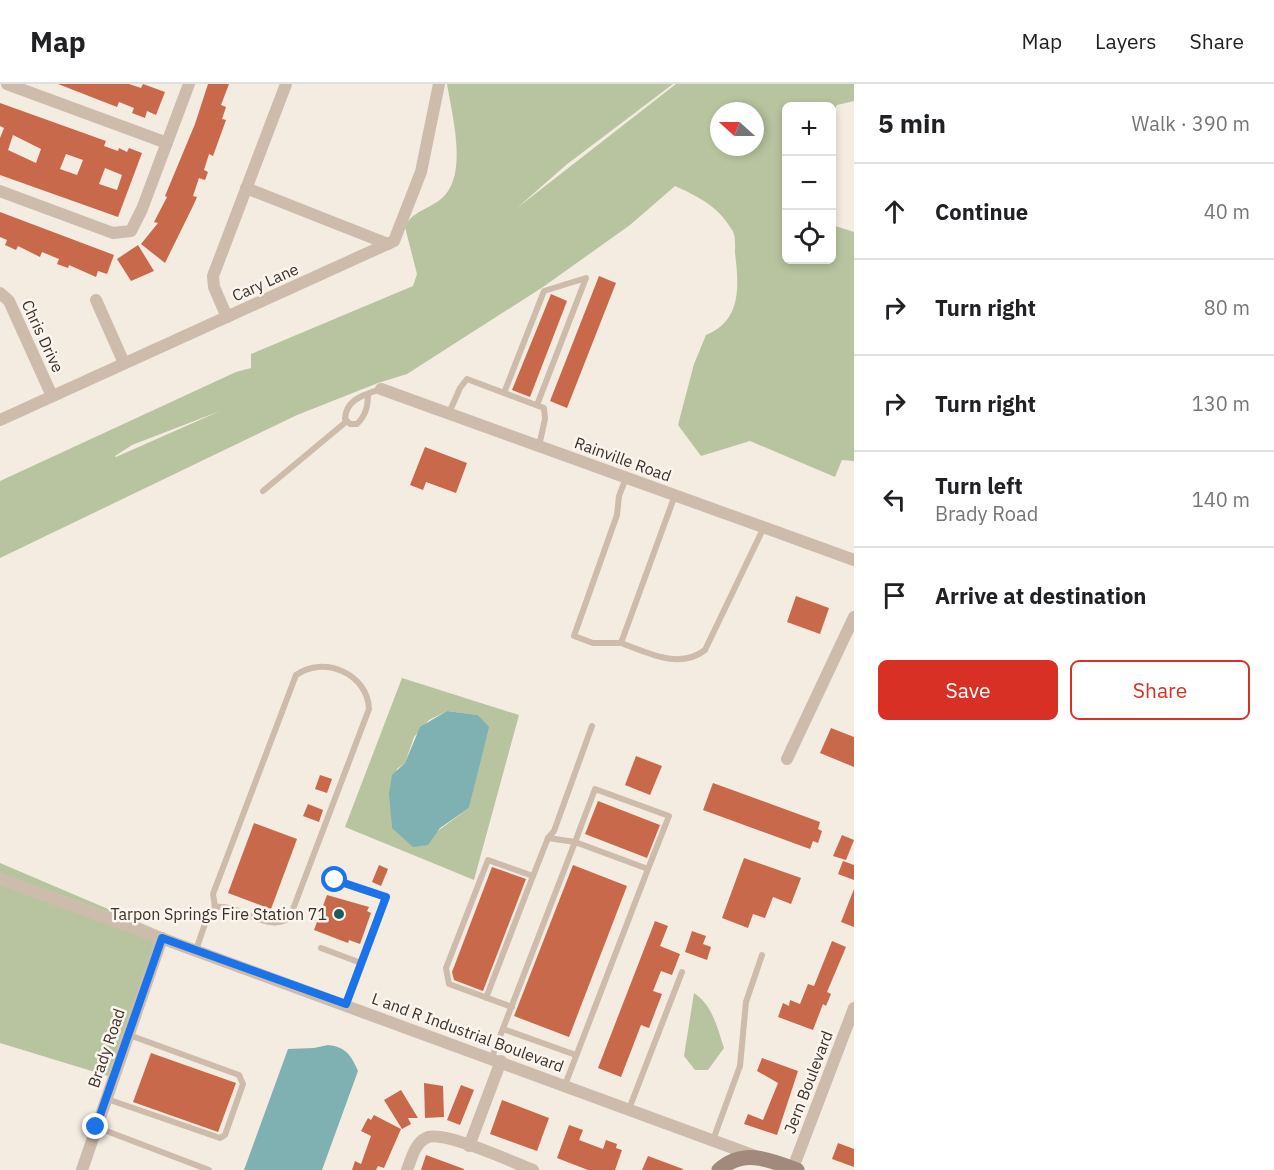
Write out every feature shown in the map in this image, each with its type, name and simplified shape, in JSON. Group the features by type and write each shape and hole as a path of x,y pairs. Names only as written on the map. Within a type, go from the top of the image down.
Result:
{"street":[{"path":"7,84 166,143"},
{"path":"0,191 112,233 131,231 142,209 189,84"},
{"path":"227,317 214,287 213,276 286,84"},
{"path":"246,188 388,244 394,241 421,172 439,84"},
{"name":"Cary Lane","path":"0,420 388,244"},
{"name":"Chris Drive","path":"0,293 9,301 52,396"},
{"path":"96,300 124,363"},
{"name":"Rainville Road","path":"381,389 854,560"},
{"path":"787,759 854,618"},
{"name":"L and R Industrial Boulevard","path":"0,879 496,1059 755,1156"},
{"name":"Brady Road","path":"82,1170 162,938"},
{"name":"Jern Boulevard","path":"795,1169 854,1008"},
{"path":"469,1146 496,1059"},
{"path":"407,1170 419,1143 427,1137 446,1138 533,1170"},
{"path":"719,1170 738,1160 755,1156 795,1169"}],"lane":[{"path":"504,393 544,291 586,278 537,405"},
{"path":"449,414 459,388 467,379 544,408 545,419 539,446"},
{"path":"347,421 346,411 355,398 381,389"},
{"path":"347,421 350,424 357,424 362,419 368,407 368,394"},
{"path":"263,491 347,421"},
{"path":"626,477 619,496 617,515 574,636 592,643 621,643 681,662 694,658 705,650 764,526"},
{"path":"621,643 675,495"},
{"path":"196,950 208,915 215,907 225,905 274,924 283,922 290,916 369,709 367,694 356,678 320,666 311,667 296,675 213,894 215,907"},
{"path":"486,998 548,838 554,831 592,726"},
{"path":"496,1059 503,1029 595,789 669,816 565,1085"},
{"path":"548,838 575,842 648,869"},
{"path":"512,1007 449,984 446,968 488,860 534,876"},
{"path":"335,880 386,897 346,1004"},
{"path":"321,948 361,963"},
{"path":"713,1140 740,1066 746,1002 762,955"},
{"path":"629,1109 682,972"},
{"path":"503,1029 576,1055"},
{"path":"106,1099 220,1138 225,1135 243,1084 239,1075 129,1035"},
{"path":"96,1127 209,1170"}],"green space":[{"path":"447,84 673,84 566,165 517,208 676,84 854,84 854,101 836,107 836,102 782,102 782,264 836,264 836,226 854,232 854,461 842,460 835,477 750,441 701,456 678,425 694,364 706,335 718,329 726,321 736,301 737,277 734,235 727,222 707,203 675,186 630,225 543,287 407,374 297,415 0,558 0,481 236,372 251,368 251,354 413,286 417,274 405,227 411,218 441,199 450,189 457,161 455,128","holes":["220,411 116,457 132,445"]},
{"path":"402,678 519,715 474,880 345,827","holes":["447,711 478,715 488,727 469,808 435,833 392,828 391,795 397,769 405,763 414,737 429,720"]},
{"path":"0,863 162,932 0,873"},
{"path":"0,884 155,941 108,1076 0,1043"},
{"path":"694,993 710,1011 724,1048 708,1070 695,1070 684,1056"}],"water":[{"path":"447,711 478,715 489,727 469,808 440,828 428,845 413,847 392,828 389,794 392,775 405,763 420,727"},
{"path":"328,1045 344,1050 353,1060 358,1071 322,1170 244,1170 288,1049"}],"building":[{"path":"58,84 129,84 141,88 143,84 165,92 156,115 147,111 145,118 132,113 134,108 119,102 117,107"},
{"path":"208,84 229,84 221,105 226,107 222,119 226,120 213,156 209,154 204,170 208,172 205,180 199,178 193,196 197,197 165,263 141,244 158,223 154,222 167,197 165,196 195,124"},
{"path":"0,103 106,141 104,146 118,151 119,148 127,152 129,148 142,153 118,217 0,175 0,138 4,128 0,126","holes":["13,135 41,149 36,163 8,150","66,154 83,160 77,175 60,169","105,168 122,175 117,190 99,184"]},
{"path":"0,212 114,255 107,274 98,271 96,277 69,265 68,268 57,264 59,259 42,252 40,257 18,246 16,250 5,245 7,240 0,237"},
{"path":"138,245 154,271 131,281 117,259"},
{"path":"599,276 616,283 567,408 550,401"},
{"path":"551,294 567,301 530,397 512,390"},
{"path":"425,447 467,463 456,493 426,482 423,490 410,485"},
{"path":"796,596 829,608 820,634 787,622"},
{"path":"831,728 854,737 854,767 820,753"},
{"path":"636,756 662,766 650,795 625,785"},
{"path":"320,775 332,779 327,793 315,789"},
{"path":"713,783 820,822 818,829 822,831 818,843 813,841 810,849 703,810"},
{"path":"598,801 660,825 647,858 585,834"},
{"path":"308,804 323,810 319,822 303,816"},
{"path":"254,823 297,839 271,909 228,893"},
{"path":"842,835 854,840 846,860 833,856"},
{"path":"744,858 801,878 791,904 773,897 765,918 753,914 748,928 722,918"},
{"path":"843,861 854,865 854,880 838,874"},
{"path":"379,865 388,869 381,886 372,882"},
{"path":"573,865 627,886 569,1037 514,1016"},
{"path":"492,867 526,879 483,991 454,980 452,972"},
{"path":"854,889 854,927 841,922"},
{"path":"327,895 369,907 367,911 371,913 360,944 349,940 348,943 314,930"},
{"path":"655,921 668,926 660,946 680,954 672,975 661,971 653,991 662,994 649,1028 641,1025 621,1077 598,1068"},
{"path":"692,931 706,936 703,944 711,947 707,960 685,952"},
{"path":"832,941 846,947 827,992 831,994 826,1006 823,1004 813,1030 778,1017 783,1003 789,1006 790,1000 800,1004 808,984 814,986"},
{"path":"151,1053 236,1083 218,1132 133,1102"},
{"path":"762,1058 798,1071 777,1135 744,1124 748,1114 763,1120 778,1083 757,1071"},
{"path":"424,1083 443,1086 444,1117 425,1118"},
{"path":"461,1085 474,1090 460,1125 447,1120"},
{"path":"401,1090 418,1118 408,1118 411,1124 402,1129 384,1100"},
{"path":"502,1100 549,1118 537,1151 490,1134"},
{"path":"374,1115 401,1129 384,1168 378,1166 376,1170 352,1170 355,1161 361,1164 371,1136 361,1131 368,1118 371,1120"},
{"path":"569,1125 583,1130 579,1140 603,1149 606,1140 617,1144 616,1148 622,1150 615,1170 588,1170 557,1158"},
{"path":"838,1143 854,1149 854,1167 832,1159"},
{"path":"426,1155 464,1169 464,1170 421,1170"},
{"path":"648,1156 683,1169 683,1170 642,1170"}],"place":[{"name":"Tarpon Springs Fire Station 71","path":"339,914"}],"route":[{"path":"96,1127 162,938 346,1004 386,897 335,880"}]}
